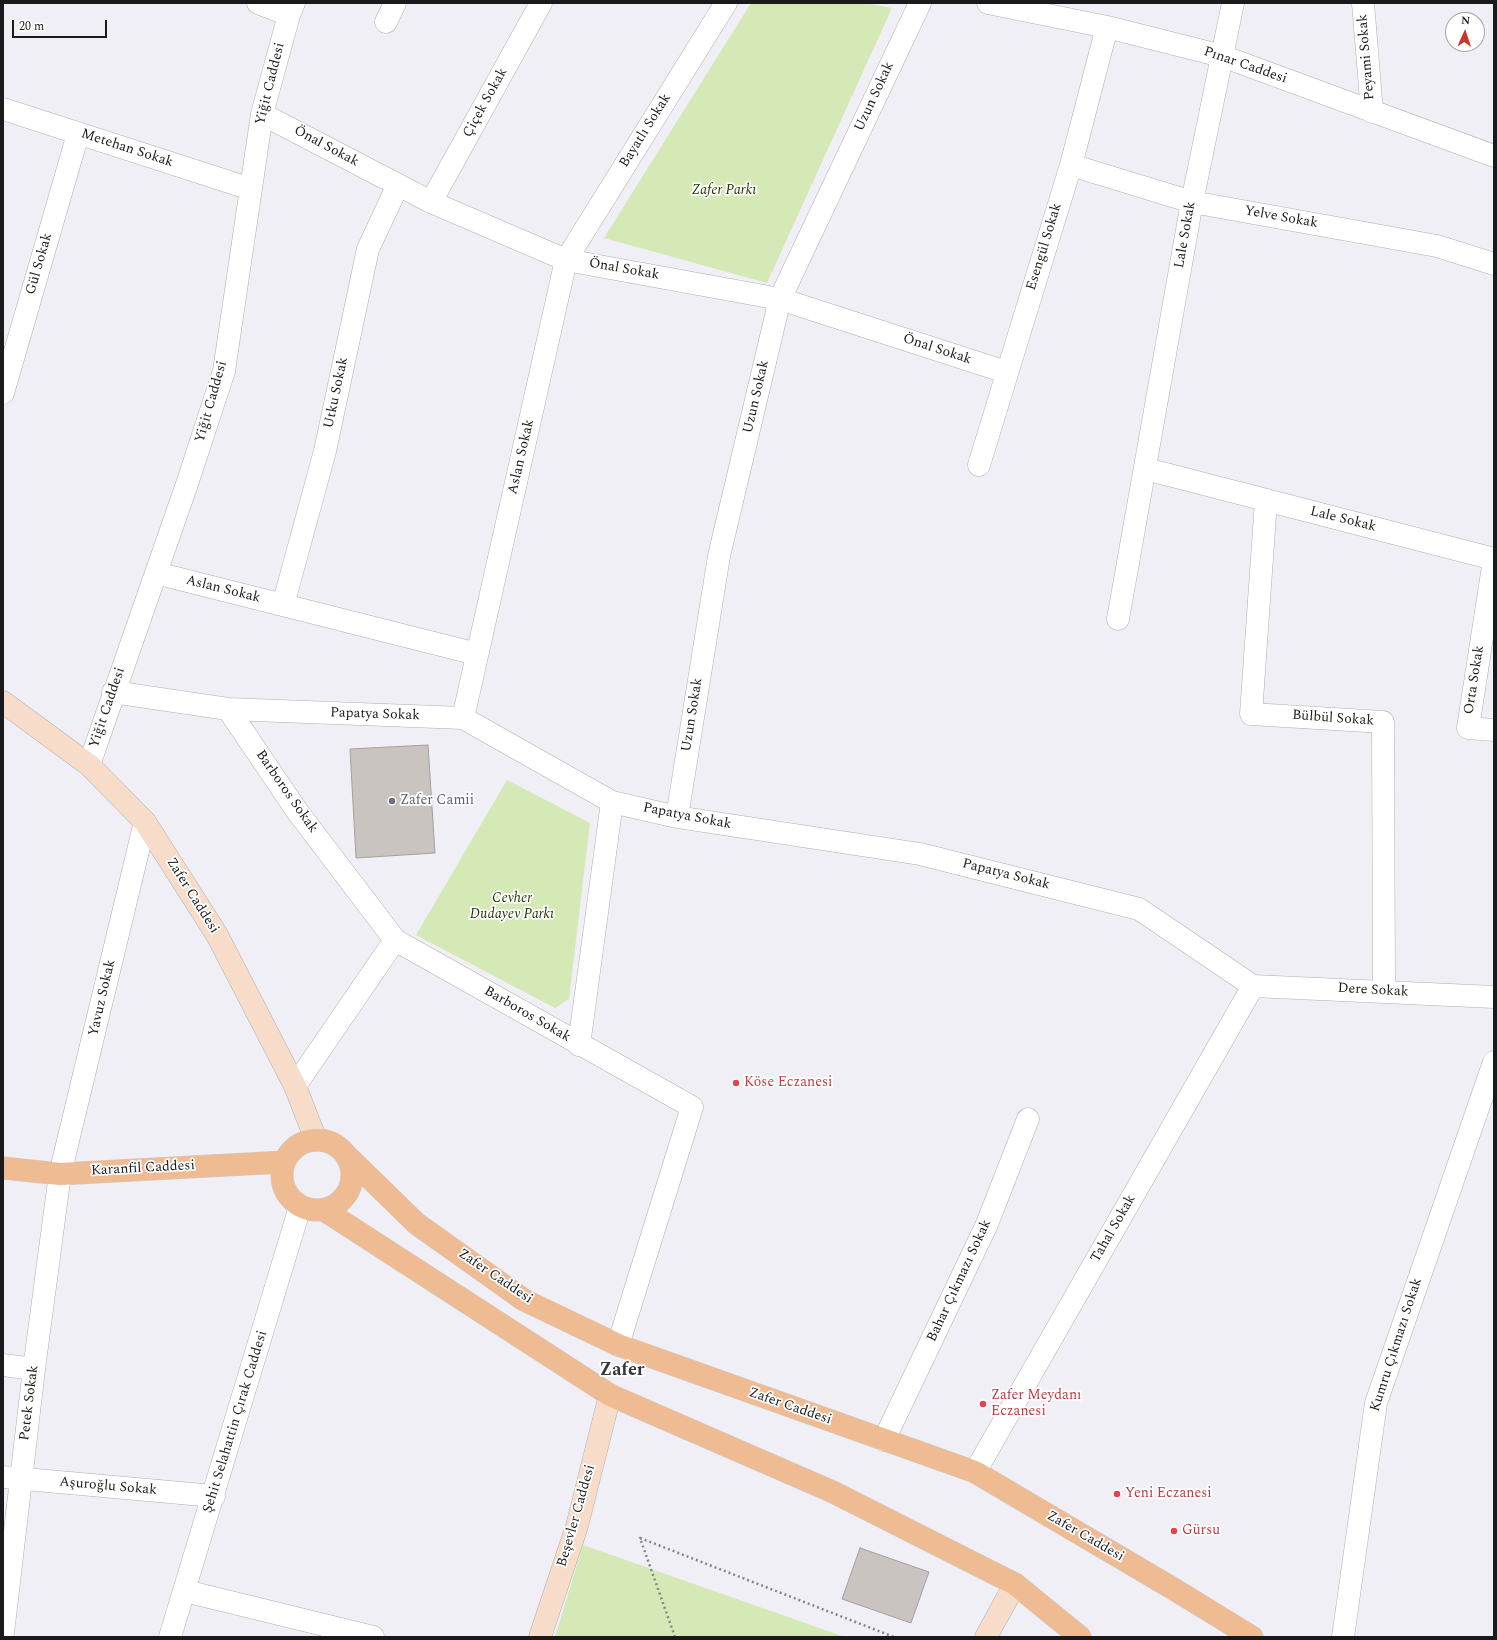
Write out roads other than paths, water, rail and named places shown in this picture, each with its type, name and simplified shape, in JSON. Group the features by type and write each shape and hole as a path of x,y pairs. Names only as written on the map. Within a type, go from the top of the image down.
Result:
{"main road":[{"name":"Zafer Caddesi","path":"3,702 89,765 145,822 217,935 295,1086 316,1140 327,1141 337,1146 417,1224 524,1300 618,1345 975,1472 1252,1637"},
{"path":"316,1140 296,1146 284,1162 281,1172 285,1192 291,1201 300,1207 311,1211 324,1210 335,1206 344,1199 350,1188 352,1176 351,1164 345,1154"},
{"name":"Karanfil Caddesi","path":"3,1168 60,1174 284,1162"},
{"path":"324,1210 610,1395 833,1492 1015,1584 1080,1637"},
{"name":"Beşevler Caddesi","path":"540,1637 577,1526 610,1395"},
{"path":"986,1637 1015,1584"}],"street":[{"path":"258,3 292,9"},
{"name":"Çiçek Sokak","path":"431,202 541,3"},
{"name":"Bayatlı Sokak","path":"566,260 726,3"},
{"name":"Uzun Sokak","path":"677,817 719,556 780,299 920,3"},
{"name":"Pınar Caddesi","path":"988,3 1107,27 1222,56 1494,156"},
{"name":"Lale Sokak","path":"1118,619 1146,469 1192,202 1233,3"},
{"name":"Peyami Sokak","path":"1363,3 1372,112"},
{"name":"Yiğit Caddesi","path":"89,765 224,371 262,114 292,9"},
{"name":"Esengül Sokak","path":"979,465 1006,372 1071,165 1107,27"},
{"name":"Metehan Sokak","path":"3,109 251,188"},
{"name":"Önal Sokak","path":"262,114 431,202 566,260 780,299 1006,372"},
{"name":"Gül Sokak","path":"3,393 78,134"},
{"name":"Yelve Sokak","path":"1071,165 1192,202 1437,246 1494,264"},
{"name":"Utku Sokak","path":"283,605 325,451 368,249 398,185"},
{"name":"Aslan Sokak","path":"463,718 566,260"},
{"name":"Lale Sokak","path":"1146,469 1494,560"},
{"name":"Bülbül Sokak","path":"1266,501 1251,714 1383,722 1384,992"},
{"name":"Orta Sokak","path":"1494,560 1468,728 1494,730"},
{"name":"Aslan Sokak","path":"156,573 477,654"},
{"name":"Papatya Sokak","path":"114,692 228,709 463,718 612,802 677,817 920,854 1139,909 1253,986"},
{"name":"Barboros Sokak","path":"228,709 297,811 395,940 579,1045 692,1107 618,1345"},
{"path":"579,1045 612,802"},
{"name":"Yavuz Sokak","path":"60,1174 145,822"},
{"path":"295,1086 395,940"},
{"name":"Dere Sokak","path":"1253,986 1494,997"},
{"name":"Tahal Sokak","path":"975,1472 1253,986"},
{"name":"Kumru Çıkmazı Sokak","path":"1343,1637 1376,1403 1494,1062"},
{"name":"Bahar Çıkmazı Sokak","path":"884,1440 987,1224 1028,1119"},
{"name":"Petek Sokak","path":"3,1633 12,1478 34,1369 60,1174"},
{"name":"Şehit Selahattin Çırak Caddesi","path":"170,1637 214,1496 300,1207"},
{"path":"3,1365 34,1369"},
{"name":"Aşuroğlu Sokak","path":"12,1478 214,1496"},
{"path":"185,1591 373,1637"}],"place":[{"name":"Zafer Camii","path":"392,801"},
{"name":"Köse Eczanesi","path":"736,1083"},
{"name":"Zafer Meydanı Eczanesi","path":"983,1404"},
{"name":"Yeni Eczanesi","path":"1117,1494"},
{"name":"Gürsu","path":"1174,1531"}],"district":[{"name":"Zafer","path":"622,1371"}],"park label":[{"name":"Zafer Parkı","path":"724,191"},
{"name":"Cevher Dudayev Parkı","path":"512,908"}]}
